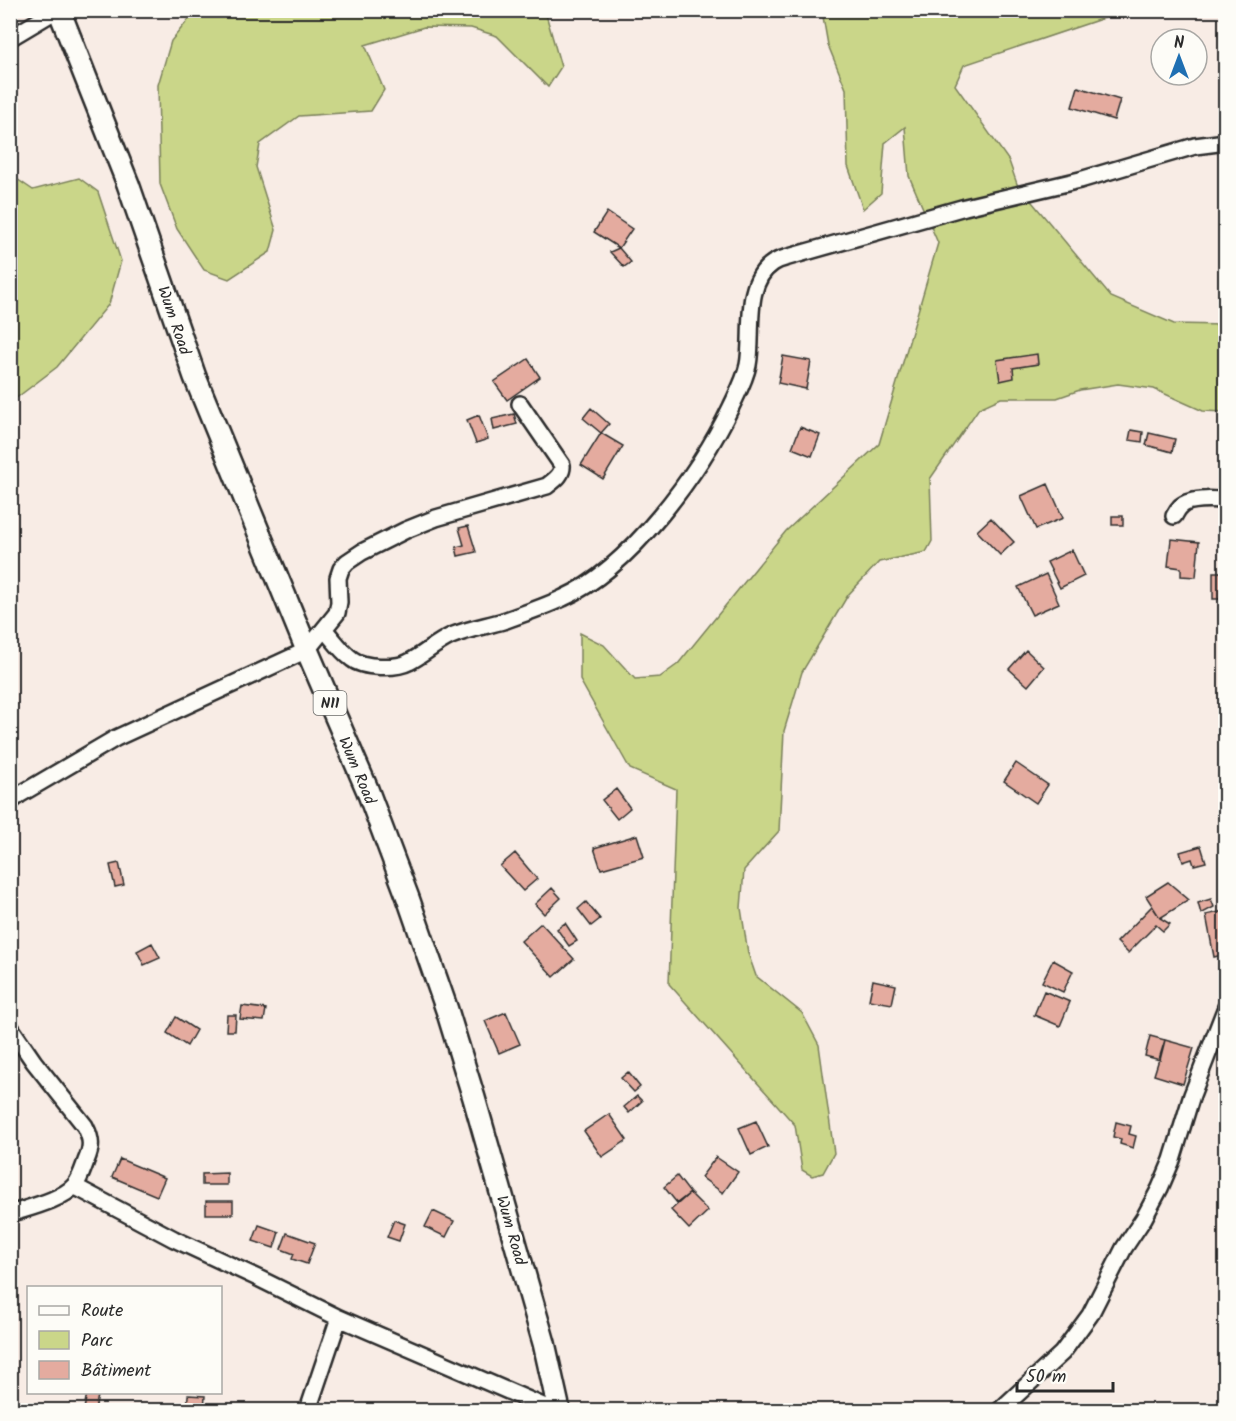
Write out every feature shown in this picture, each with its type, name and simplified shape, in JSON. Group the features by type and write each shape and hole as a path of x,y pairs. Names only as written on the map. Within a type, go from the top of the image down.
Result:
{"highway":[{"name":"Wum Road","path":"58,10 128,184 195,377 307,650 367,789 408,898 447,1010 474,1098 544,1343 559,1410"}],"street":[{"path":"10,38 58,10"},
{"path":"324,629 353,661 390,668 407,663 448,637 502,621 562,598 602,575 659,517 681,489 720,430 748,365 756,284 772,263 965,207 1080,180 1195,146 1226,142"},
{"path":"10,802 116,738 307,650 337,613 338,578 341,569 362,552 406,530 464,509 547,486 556,479 562,471 562,465 520,404"},
{"path":"1174,516 1181,506 1189,501 1226,501"},
{"path":"1000,1410 1062,1353 1090,1315 1124,1248 1160,1188 1226,1007"},
{"path":"10,1027 34,1062 85,1126 92,1143 90,1154 74,1186 53,1199 10,1214"},
{"path":"74,1186 174,1239 339,1318 552,1410"},
{"path":"308,1410 339,1318"}],"green space":[{"path":"214,10 545,11 561,67 548,87 497,36 471,28 424,27 365,45 384,90 371,111 299,116 260,144 256,167 276,230 270,252 229,279 204,270 177,229 160,184 158,85 171,41 189,19"},
{"path":"822,11 1125,11 964,65 955,85 1009,161 1017,184 1111,297 1174,324 1225,325 1225,412 1203,411 1154,389 1118,384 1080,390 1057,398 1001,398 979,408 930,479 932,541 926,552 879,562 848,595 802,672 784,731 779,831 744,870 741,908 748,953 756,976 802,1013 819,1045 834,1153 823,1173 812,1176 802,1170 795,1125 669,984 676,789 630,769 580,680 580,633 604,645 635,679 660,677 678,664 786,531 879,444 938,243 909,176 905,127 885,143 881,193 863,209 848,166 846,89 828,45"},
{"path":"11,175 33,190 79,178 98,192 121,261 109,304 57,367 11,402"}],"building":[{"path":"1078,87 1120,100 1114,120 1072,107"},
{"path":"607,212 632,229 619,248 594,232"},
{"path":"619,248 631,262 624,267 610,252"},
{"path":"1037,354 1038,364 1013,368 1014,378 1000,381 997,360"},
{"path":"783,356 811,361 806,389 778,383"},
{"path":"528,359 540,377 507,400 494,382"},
{"path":"591,408 609,424 601,433 583,418"},
{"path":"514,414 517,424 494,430 492,419"},
{"path":"479,415 488,439 476,443 467,420"},
{"path":"800,427 820,435 812,456 792,448"},
{"path":"1131,430 1143,432 1142,442 1129,440"},
{"path":"601,433 623,446 603,479 581,465"},
{"path":"1149,433 1175,439 1172,452 1146,445"},
{"path":"1048,484 1063,518 1036,529 1021,496"},
{"path":"1112,516 1123,516 1123,525 1112,525"},
{"path":"991,518 1014,542 1000,555 977,531"},
{"path":"468,526 476,552 458,556 456,547 464,545 459,528"},
{"path":"1171,539 1199,542 1196,577 1181,576 1181,568 1168,566"},
{"path":"1072,550 1084,576 1060,588 1047,562"},
{"path":"1213,572 1226,572 1226,599 1213,599"},
{"path":"1046,574 1059,603 1032,615 1018,587"},
{"path":"1026,650 1044,667 1028,686 1009,669"},
{"path":"1016,763 1048,785 1036,803 1004,781"},
{"path":"616,789 630,808 617,819 602,800"},
{"path":"637,835 644,857 601,869 594,848"},
{"path":"1201,846 1206,862 1194,865 1192,859 1183,862 1180,852"},
{"path":"515,853 537,879 523,891 500,866"},
{"path":"119,863 124,885 115,887 110,865"},
{"path":"1168,882 1189,900 1160,918 1146,896"},
{"path":"552,888 561,898 544,914 535,904"},
{"path":"1211,899 1214,907 1201,914 1198,903"},
{"path":"586,902 600,919 591,926 578,909"},
{"path":"1152,906 1160,918 1170,924 1163,931 1156,925 1128,953 1117,942"},
{"path":"1224,911 1226,954 1214,957 1206,915"},
{"path":"541,923 574,959 554,977 521,941"},
{"path":"565,923 577,941 569,946 557,929"},
{"path":"152,943 160,958 144,965 137,951"},
{"path":"1053,960 1073,971 1063,992 1042,982"},
{"path":"873,980 896,985 892,1004 869,1000"},
{"path":"1044,991 1070,1002 1060,1026 1034,1015"},
{"path":"242,1006 266,1009 264,1021 240,1019"},
{"path":"506,1012 520,1044 499,1053 485,1021"},
{"path":"227,1015 236,1015 235,1031 226,1031"},
{"path":"176,1017 196,1030 187,1046 167,1033"},
{"path":"1150,1036 1165,1040 1160,1060 1145,1056"},
{"path":"1165,1040 1194,1048 1183,1084 1154,1075"},
{"path":"628,1072 640,1087 634,1092 621,1078"},
{"path":"637,1096 642,1101 629,1113 624,1107"},
{"path":"609,1114 627,1140 602,1157 584,1131"},
{"path":"756,1121 768,1147 751,1155 739,1128"},
{"path":"1116,1122 1131,1126 1129,1134 1136,1136 1133,1148 1120,1144 1121,1139 1113,1137"},
{"path":"716,1157 738,1172 723,1193 701,1177"},
{"path":"120,1159 165,1178 157,1196 112,1177"},
{"path":"227,1173 227,1185 202,1185 202,1174"},
{"path":"677,1176 690,1193 677,1203 664,1187"},
{"path":"690,1193 708,1211 689,1229 671,1210"},
{"path":"206,1201 233,1201 233,1214 206,1214"},
{"path":"433,1211 454,1221 446,1237 425,1227"},
{"path":"394,1220 405,1224 399,1241 387,1237"},
{"path":"259,1225 279,1232 274,1248 253,1241"},
{"path":"287,1233 315,1243 307,1264 292,1259 294,1254 281,1249"},
{"path":"87,1394 98,1396 95,1410 84,1409"},
{"path":"188,1395 205,1396 204,1410 187,1410"}]}
